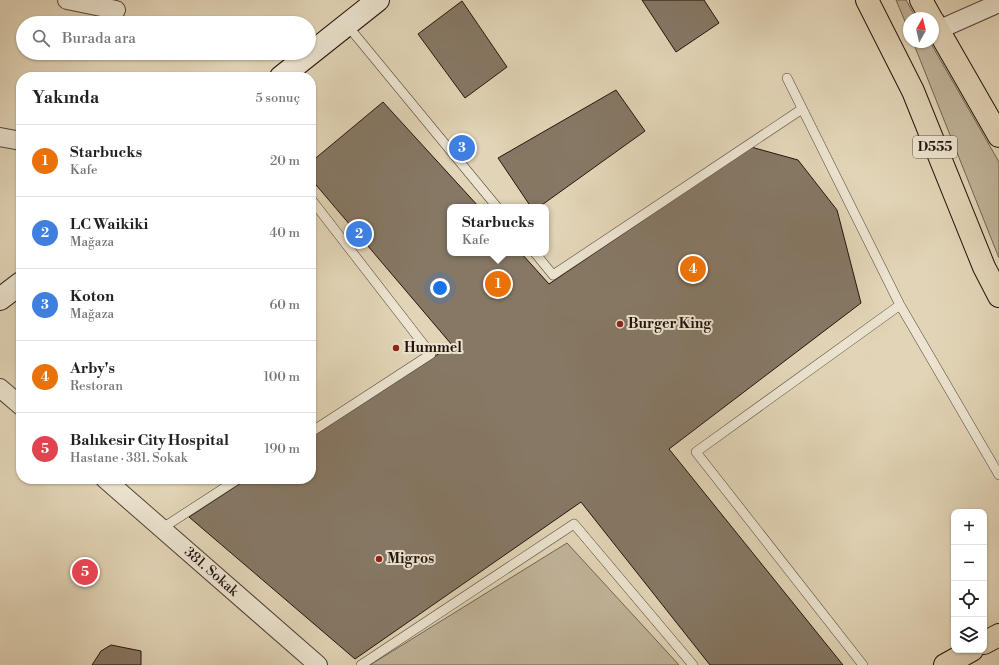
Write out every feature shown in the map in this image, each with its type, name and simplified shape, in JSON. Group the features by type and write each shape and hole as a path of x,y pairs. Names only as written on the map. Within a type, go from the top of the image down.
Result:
{"main road":[{"name":"D555","path":"867,0 913,91 984,267 999,296"},
{"path":"875,0 913,91"},
{"path":"921,0 928,12"},
{"path":"939,32 999,136"},
{"path":"987,642 999,635"},
{"path":"945,665 967,653"}],"street":[{"path":"67,0 116,10"},
{"path":"316,49 378,0"},
{"path":"939,21 988,4"},
{"path":"287,72 302,60"},
{"path":"0,137 16,140"},
{"path":"0,388 16,402"},
{"name":"381. Sokak","path":"111,484 318,665"}],"lane":[{"path":"346,25 495,204"},
{"path":"787,78 900,305 999,475"},
{"path":"537,256 553,275 802,109"},
{"path":"316,206 431,354 316,429"},
{"path":"863,665 696,452 900,305"},
{"path":"161,528 230,484"},
{"path":"361,665 574,524 693,665"}],"shaded area":[{"path":"896,0 906,0 913,12 903,12 903,17"},
{"path":"915,48 933,48 999,162 999,258"},
{"path":"567,543 679,665 370,665"}],"building":[{"path":"642,0 704,0 719,23 676,52"},
{"path":"462,1 507,67 465,98 418,34"},
{"path":"616,90 645,131 543,204 529,204 498,158"},
{"path":"383,102 476,204 447,204 447,256 524,256 549,284 751,147 798,160 837,210 861,303 669,449 843,665 710,665 581,502 355,659 189,517 239,484 316,484 316,434 452,345 316,185 316,158"},
{"path":"111,645 141,651 141,665 92,665 101,651"}],"place":[{"name":"Koton","path":"462,148"},
{"name":"LC Waikiki","path":"359,234"},
{"name":"Arby's","path":"693,269"},
{"name":"Starbucks","path":"498,284"},
{"name":"Burger King","path":"620,324"},
{"name":"Hummel","path":"396,348"},
{"name":"Migros","path":"379,559"},
{"name":"Balıkesir City Hospital","path":"85,572"}]}
